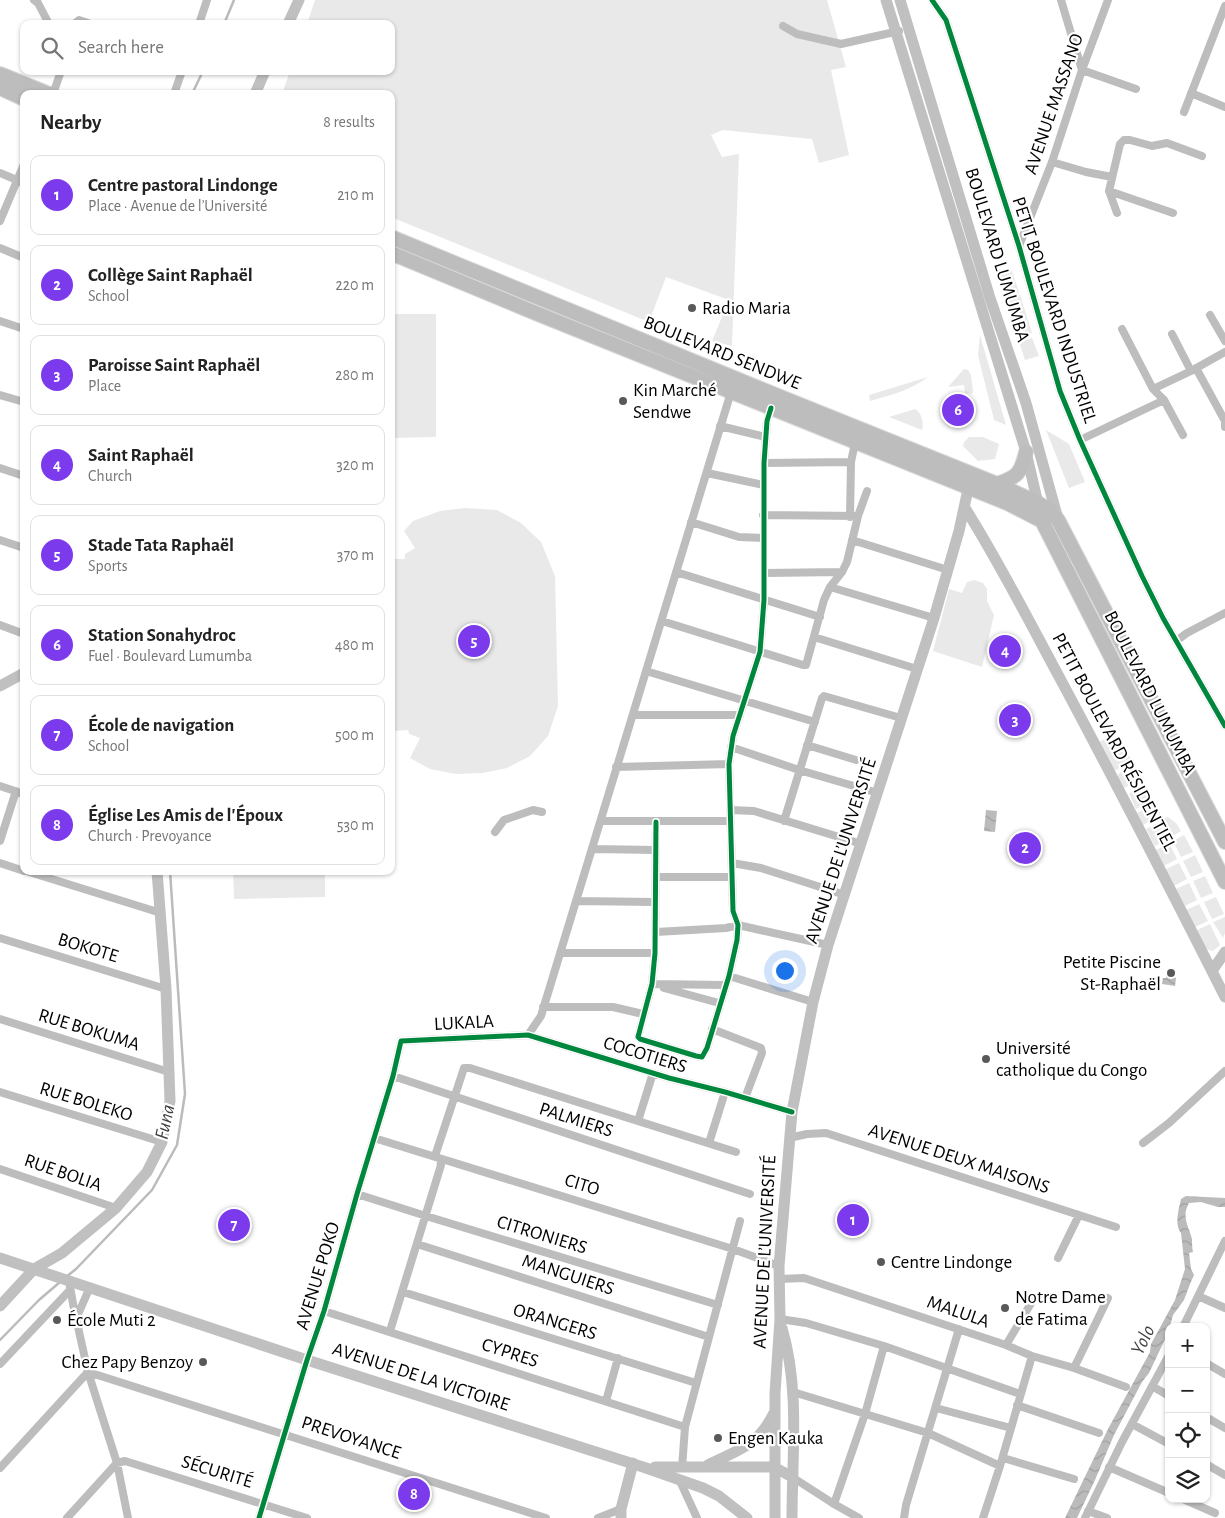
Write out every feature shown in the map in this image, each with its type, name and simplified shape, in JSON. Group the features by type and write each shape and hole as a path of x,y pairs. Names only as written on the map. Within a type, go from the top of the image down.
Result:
{"highway":[{"path":"0,74 41,90"},
{"path":"0,88 20,97"},
{"name":"BOULEVARD SENDWE","path":"395,239 778,396 972,473 1038,503"},
{"name":"BOULEVARD SENDWE","path":"395,255 855,443 1007,503 1042,521"},
{"path":"997,484 1009,480 1018,474 1026,452"},
{"name":"BOULEVARD LUMUMBA","path":"1038,503 1049,510 1058,520 1225,842"},
{"name":"BOULEVARD LUMUMBA","path":"1042,521 1225,882"}],"main road":[{"path":"290,20 299,0"},
{"name":"BOULEVARD LUMUMBA","path":"886,0 1026,452 1042,521"},
{"name":"BOULEVARD LUMUMBA","path":"900,0 985,284 1028,412 1058,520"},
{"path":"257,90 264,75"},
{"name":"AVENUE DE L’UNIVERSITÉ","path":"775,1518 775,1393 780,1319 778,1266 789,1138 787,1111 828,945 934,618 965,508 972,473"},
{"name":"PETIT BOULEVARD RÉSIDENTIEL","path":"965,508 993,552 1158,863 1225,997"},
{"path":"0,686 20,676"},
{"path":"0,1306 34,1268 62,1253 116,1208 147,1172 162,1142 170,1101 166,989 157,875"},
{"path":"1212,971 1225,952"},
{"path":"62,1253 64,1281"},
{"name":"AVENUE DE LA VICTOIRE","path":"0,1258 34,1268 64,1281 90,1287 307,1360 638,1465"},
{"path":"780,1319 789,1356 793,1392 792,1518"},
{"path":"704,1468 751,1443 767,1428 776,1410"},
{"path":"638,1465 682,1468 774,1467 792,1477"},
{"path":"638,1465 702,1488 718,1496 747,1518"},
{"path":"621,1514 638,1465"}],"street":[{"path":"34,0 38,3 47,20"},
{"path":"200,20 207,0"},
{"name":"PETIT BOULEVARD INDUSTRIEL","path":"932,0 946,20 1018,246 1060,391 1080,440 1142,576 1176,641 1225,726"},
{"path":"1061,0 1082,70 1136,88"},
{"name":"AVENUE MASSANO","path":"1018,246 1052,162 1082,70 1108,0"},
{"path":"1184,112 1225,6"},
{"path":"783,26 797,34 841,44 909,28"},
{"path":"53,90 59,75"},
{"path":"175,90 181,75"},
{"path":"1191,93 1225,107"},
{"path":"1117,213 1109,191 1120,144 1124,140 1152,146 1168,143 1202,156"},
{"path":"1052,162 1112,177"},
{"path":"0,173 20,182 0,221"},
{"path":"1109,191 1174,213"},
{"path":"0,248 20,256"},
{"path":"1210,315 1225,341"},
{"path":"0,322 20,328"},
{"path":"1122,330 1152,389 1164,400 1182,435"},
{"path":"1172,334 1225,421 1225,427"},
{"path":"1152,389 1193,370 1225,352"},
{"path":"528,1035 541,1016 731,392"},
{"path":"0,395 20,401"},
{"path":"1080,440 1164,400"},
{"path":"656,822 655,954 652,984 638,1034 640,1039 696,1056 704,1055 729,976 737,940 738,926 733,911 729,764 731,747 760,652 765,573 764,463 767,421 771,408"},
{"path":"720,426 766,438"},
{"path":"662,621 803,666 806,665 824,600 830,587 847,562 852,540 854,517 851,462 855,443"},
{"path":"764,463 851,462"},
{"path":"0,468 20,475"},
{"path":"707,473 764,486"},
{"path":"854,517 866,491"},
{"path":"764,515 854,517"},
{"path":"691,522 739,537 764,538"},
{"path":"0,540 20,547"},
{"path":"852,540 948,570"},
{"path":"676,572 820,617"},
{"path":"765,573 842,572"},
{"path":"830,587 934,618"},
{"path":"1176,641 1225,613"},
{"path":"0,625 20,631"},
{"path":"814,637 917,669"},
{"path":"646,672 815,722"},
{"path":"784,821 824,696 901,718"},
{"path":"633,715 740,715"},
{"path":"807,745 856,760"},
{"path":"731,747 799,770 878,793"},
{"path":"616,768 729,764"},
{"path":"0,786 20,793 0,841"},
{"path":"495,832 504,820 533,810 542,812"},
{"path":"730,810 754,811 862,844"},
{"path":"601,820 656,822 730,821"},
{"path":"593,849 656,850"},
{"path":"0,863 20,869"},
{"path":"732,863 761,868 845,895"},
{"path":"38,875 161,913"},
{"path":"656,877 732,878"},
{"path":"576,901 655,902"},
{"path":"656,932 738,926 828,945"},
{"name":"BOKOTE","path":"0,938 166,989"},
{"path":"560,953 655,954"},
{"path":"729,976 813,1002"},
{"path":"652,984 725,984"},
{"path":"652,984 719,1003"},
{"path":"543,1007 613,1007 643,1014"},
{"name":"RUE BOKUMA","path":"0,1019 169,1072"},
{"path":"712,1029 761,1048 762,1053 745,1098"},
{"name":"COCOTIERS","path":"528,1035 787,1111"},
{"name":"LUKALA","path":"401,1040 528,1035"},
{"name":"AVENUE POKO","path":"259,1518 307,1360 324,1311 393,1076 401,1040"},
{"path":"390,1331 441,1166 440,1160 435,1156 464,1068 467,1067 736,1152"},
{"path":"1144,1143 1169,1123 1225,1071"},
{"path":"638,1121 653,1073"},
{"name":"PALMIERS","path":"393,1076 750,1194"},
{"name":"RUE BOLEKO","path":"0,1092 162,1142"},
{"path":"709,1144 725,1092"},
{"name":"AVENUE DEUX MAISONS","path":"789,1138 807,1134 826,1133 1116,1227"},
{"name":"CITO","path":"374,1138 733,1248 778,1266"},
{"name":"RUE BOLIA","path":"0,1169 116,1208"},
{"name":"CITRONIERS","path":"357,1194 718,1305"},
{"path":"1058,1258 1079,1215"},
{"path":"682,1468 685,1427 740,1222"},
{"path":"1185,1323 1225,1241"},
{"name":"MANGUIERS","path":"417,1244 709,1337"},
{"name":"MALULA","path":"779,1278 804,1278 1126,1387"},
{"path":"64,1281 76,1319 88,1372 116,1463 128,1518"},
{"path":"0,1364 64,1281"},
{"path":"76,1319 90,1287"},
{"name":"ORANGERS","path":"403,1292 696,1383"},
{"path":"1198,1296 1225,1308"},
{"path":"1074,1368 1108,1298"},
{"path":"1006,1345 1032,1300"},
{"name":"CYPRES","path":"324,1311 685,1427"},
{"path":"780,1319 806,1322 884,1346 1020,1394"},
{"path":"904,1518 959,1329"},
{"path":"834,1504 865,1414 884,1346"},
{"path":"983,1518 1032,1356"},
{"path":"606,1402 618,1358"},
{"path":"1107,1518 1087,1515 1109,1467 1165,1362"},
{"path":"1210,1365 1225,1374"},
{"path":"0,1468 88,1372"},
{"name":"PREVOYANCE","path":"88,1372 546,1518"},
{"path":"1152,1386 1165,1394"},
{"path":"793,1392 928,1433 1001,1462 1074,1479"},
{"path":"1017,1405 1099,1433"},
{"path":"936,1408 1011,1428"},
{"path":"1210,1419 1225,1428"},
{"path":"1132,1424 1165,1442"},
{"name":"SÉCURITÉ","path":"116,1463 125,1461 135,1463 307,1518"},
{"path":"67,1518 116,1463"},
{"path":"1210,1466 1225,1474"},
{"path":"1109,1467 1165,1491"},
{"path":"792,1477 860,1518"},
{"path":"679,1480 697,1518"},
{"path":"1193,1503 1215,1512"},
{"path":"598,1518 621,1514"}],"shaded area":[{"path":"315,0 827,0 846,67 831,70 849,155 819,163 812,139 723,130 711,135 722,157 739,154 732,346 712,341 729,300 666,277 649,322 395,219 395,90 283,90 289,75 395,75 395,20 308,20"},
{"path":"1012,271 1019,292 1006,297 999,275"},
{"path":"1020,295 1032,333 1017,338 1005,300"},
{"path":"395,314 436,314 436,437 395,438"},
{"path":"980,335 1006,425 994,420 978,355"},
{"path":"1032,338 1039,356 1025,360 1019,342"},
{"path":"964,369 968,370 971,375 972,394 965,393 964,385 948,387"},
{"path":"928,377 908,389 870,401 869,395"},
{"path":"915,409 922,418 922,430 889,417"},
{"path":"1046,430 1069,444 1085,482 1069,488"},
{"path":"969,437 983,437 999,444 995,459 978,461 963,446"},
{"path":"465,508 497,510 521,523 541,542 555,576 558,706 548,736 530,756 507,768 483,773 456,774 430,769 410,758 420,738 409,734 408,730 395,731 395,559 405,559 405,554 415,548 404,531 413,521 440,511"},
{"path":"974,580 983,583 987,589 987,601 994,615 982,667 933,651 949,589 962,593 967,582"},
{"path":"1114,734 1133,762 1114,771 1099,742"},
{"path":"1135,765 1145,780 1123,788 1118,780 1118,774"},
{"path":"1137,788 1146,788 1153,800 1136,809 1129,794"},
{"path":"1155,804 1161,815 1143,825 1137,813"},
{"path":"1168,817 1176,823 1181,831 1171,837 1163,819"},
{"path":"1159,823 1167,840 1155,846 1146,829"},
{"path":"1184,835 1193,852 1181,857 1173,841"},
{"path":"1169,843 1177,859 1164,866 1156,850"},
{"path":"1195,855 1203,872 1191,877 1183,861"},
{"path":"1179,863 1187,879 1174,886 1166,869"},
{"path":"233,875 325,875 325,897 234,899"},
{"path":"1205,876 1213,893 1201,898 1193,881"},
{"path":"1189,883 1197,900 1185,906 1176,889"},
{"path":"1216,897 1224,914 1212,919 1204,902"},
{"path":"1199,904 1208,921 1195,927 1186,910"},
{"path":"1225,917 1225,933 1223,938 1213,922"},
{"path":"1210,924 1220,945 1213,951 1207,949 1197,930"}],"water":[{"path":"986,810 997,811 995,832 984,831"},
{"name":"Petite Piscine St-Raphaël","path":"1168,968 1175,968 1175,986 1162,984 1163,978 1166,978"},
{"path":"1186,1196 1225,1198 1225,1207 1201,1202 1189,1203 1186,1217 1192,1239 1193,1252 1189,1253 1191,1269 1194,1275 1184,1300 1173,1315 1171,1323 1165,1323 1165,1339 1149,1373 1142,1382 1114,1435 1077,1518 1065,1518 1108,1429 1150,1352 1151,1344 1175,1300 1185,1269 1181,1233 1177,1221 1181,1199"}],"waterway":[{"name":"Funa","path":"226,20 234,0"},
{"name":"Funa","path":"194,90 201,75"},
{"name":"Funa","path":"66,1277 152,1190 177,1145 185,1094 170,875"},
{"name":"Funa","path":"0,1340 39,1300 60,1282"}],"cycle path":[{"path":"932,0 946,20 1019,246 1060,391 1080,440 1142,576 1163,618 1225,726"},
{"path":"656,822 655,953 652,984 638,1037 702,1057 707,1048 729,976 737,940 738,925 733,911 729,764 733,736 760,652 764,600 764,463 767,421 771,408"},
{"path":"259,1518 307,1360 324,1311 393,1076 401,1041 528,1035 669,1078 792,1112"}],"place":[{"name":"Radio Maria","path":"692,308"},
{"name":"Kin Marché Sendwe","path":"623,401"},
{"name":"Station Sonahydroc","path":"958,410"},
{"name":"Stade Tata Raphaël","path":"474,641"},
{"name":"Saint Raphaël","path":"1005,651"},
{"name":"Paroisse Saint Raphaël","path":"1015,720"},
{"name":"Collège Saint Raphaël","path":"1025,848"},
{"name":"Petite Piscine St-Raphaël","path":"1171,973"},
{"name":"Université catholique du Congo","path":"986,1059"},
{"name":"Centre pastoral Lindonge","path":"853,1220"},
{"name":"École de navigation","path":"234,1225"},
{"name":"Centre Lindonge","path":"881,1262"},
{"name":"Notre Dame de Fatima","path":"1005,1308"},
{"name":"École Muti 2","path":"57,1320"},
{"name":"Chez Papy Benzoy","path":"203,1362"},
{"name":"Engen Kauka","path":"718,1438"},
{"name":"Église Les Amis de l'Époux","path":"414,1494"}],"water label":[{"name":"Yolo","path":"1143,1340"}]}
